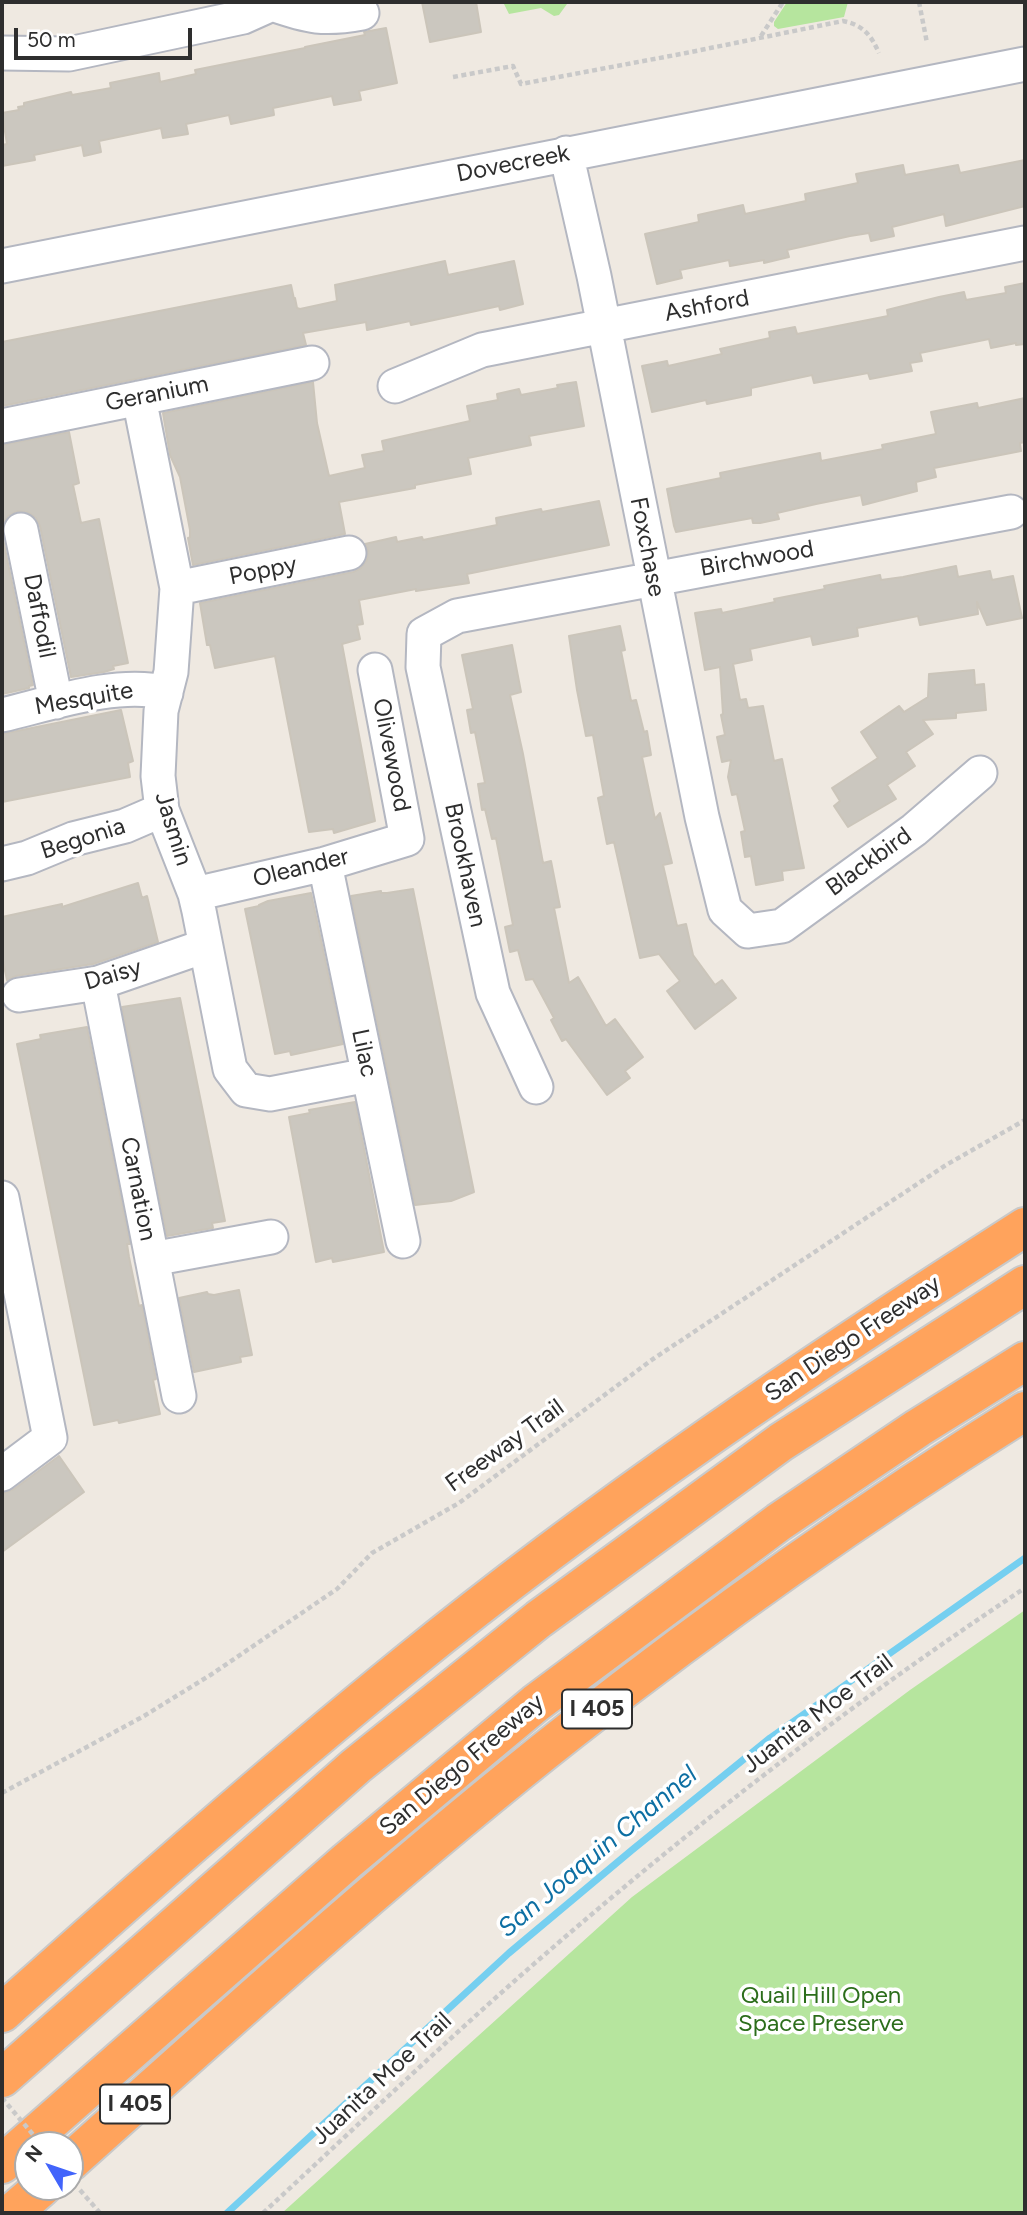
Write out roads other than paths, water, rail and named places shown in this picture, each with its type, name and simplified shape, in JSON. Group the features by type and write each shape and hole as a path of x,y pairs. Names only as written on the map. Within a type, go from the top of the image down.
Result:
{"highway":[{"name":"San Diego Freeway","path":"2,2013 249,1796 405,1664 565,1541 716,1431 865,1328 1025,1227"},
{"path":"2,2078 356,1766 539,1619 781,1442 1025,1285"},
{"name":"San Diego Freeway","path":"2,2164 347,1861 536,1703 779,1522 918,1428 1025,1361"},
{"name":"San Diego Freeway","path":"84,2158 244,2006 485,1799 579,1724 655,1665 846,1527 1025,1411"},
{"path":"2,1981 82,1942"},
{"name":"San Diego Freeway","path":"12,2213 29,2201"}],"street":[{"path":"2,53 69,54 243,17 272,3 312,17 332,18 362,13"},
{"name":"Dovecreek","path":"2,266 1025,64"},
{"name":"Foxchase","path":"566,153 604,327 702,817 725,910 748,932"},
{"name":"Ashford","path":"395,386 482,350 1025,243"},
{"name":"Geranium","path":"2,426 312,363"},
{"name":"Jasmin","path":"139,398 177,588 171,672 161,711 158,755 162,810 195,894 230,1069 246,1090 270,1094 368,1075"},
{"name":"Birchwood","path":"424,634 457,616 1011,512"},
{"name":"Daffodil","path":"21,530 56,702"},
{"name":"Poppy","path":"177,588 349,553"},
{"name":"Brookhaven","path":"424,634 423,667 493,993 536,1087"},
{"name":"Olivewood","path":"375,670 407,839"},
{"name":"Mesquite","path":"2,715 120,689 149,689 166,694"},
{"name":"Blackbird","path":"748,932 782,926 914,830 980,773"},
{"name":"Begonia","path":"2,864 27,858 73,839 125,826 162,810"},
{"name":"Oleander","path":"195,894 325,864 407,839"},
{"name":"Lilac","path":"325,864 403,1241"},
{"name":"Daisy","path":"19,995 98,983 205,946"},
{"name":"Carnation","path":"98,983 179,1396"},
{"path":"2,1198 50,1438 2,1474"},
{"path":"152,1259 271,1237"}],"waterway":[{"name":"San Joaquin Channel","path":"227,2213 509,1953 632,1850 770,1738 1025,1558"}],"park label":[{"name":"Quail Hill Open Space Preserve","path":"821,2010"}]}
